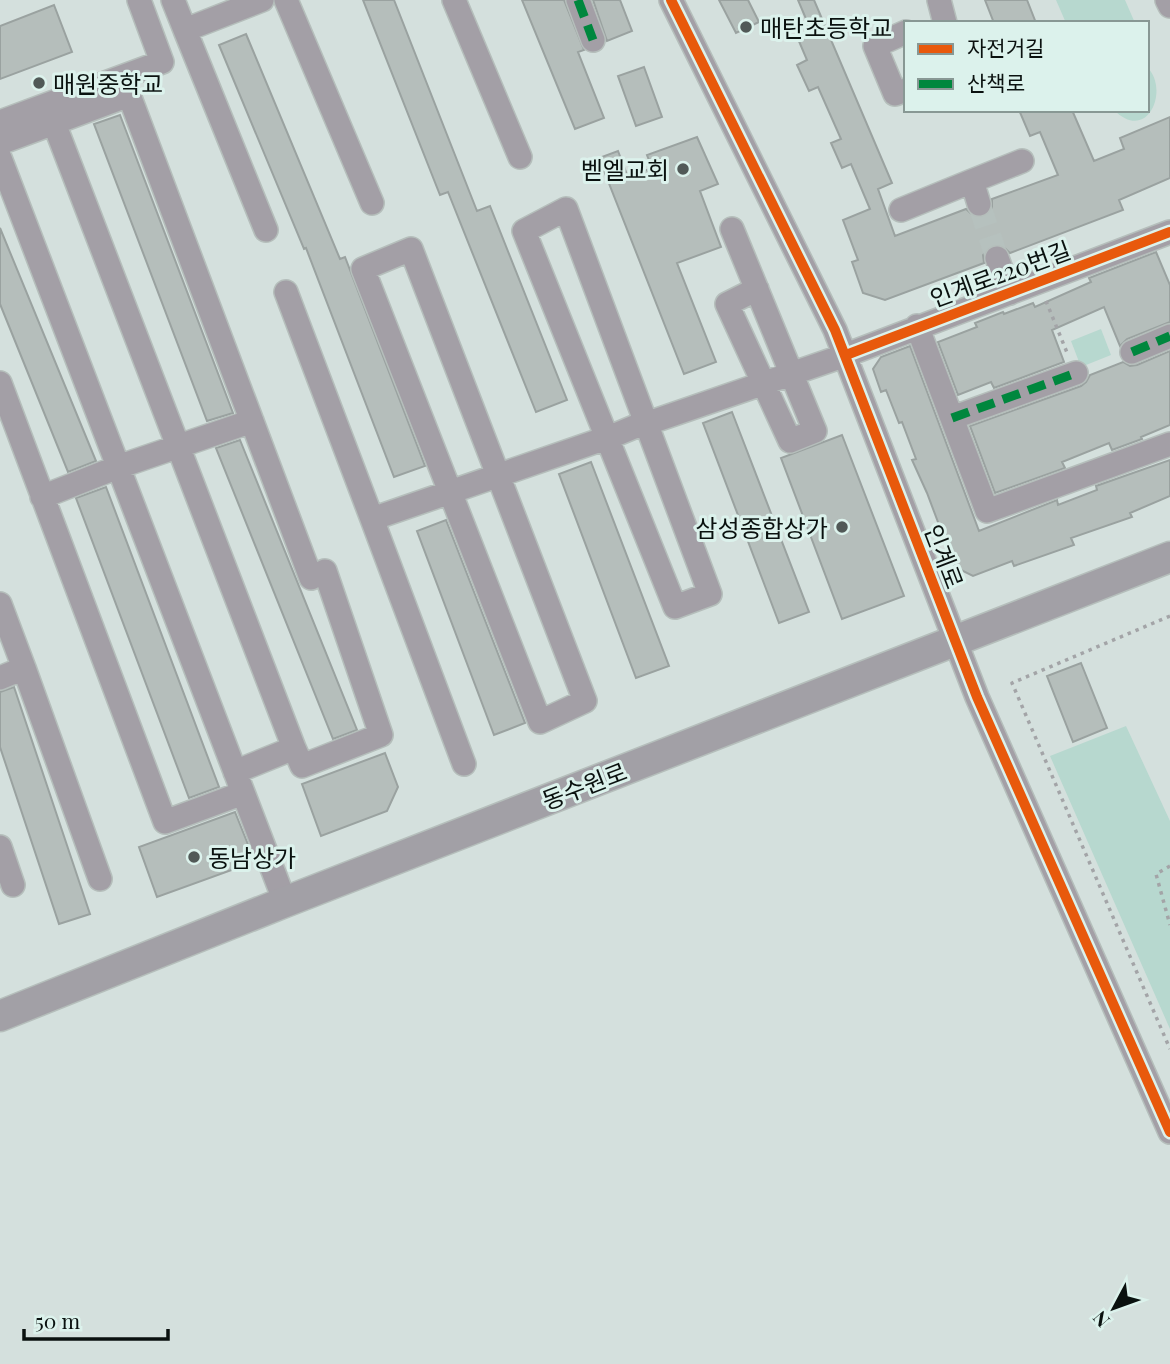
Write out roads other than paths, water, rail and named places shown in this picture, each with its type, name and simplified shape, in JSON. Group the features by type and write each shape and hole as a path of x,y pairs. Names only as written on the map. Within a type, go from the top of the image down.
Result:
{"main road":[{"name":"동수원로","path":"0,1016 1170,556"}],"street":[{"path":"0,122 162,62 139,0"},
{"path":"173,0 266,230"},
{"path":"185,30 262,0"},
{"path":"286,0 372,203"},
{"path":"454,0 520,157"},
{"path":"578,0 593,40"},
{"name":"인계로","path":"671,0 835,330 954,640 1170,1132"},
{"path":"1167,0 1170,6"},
{"path":"904,33 875,46 895,94 904,91"},
{"path":"0,143 129,95 311,578 325,571 381,735 302,766 54,123"},
{"path":"0,159 285,902"},
{"path":"901,210 1022,161"},
{"path":"972,181 979,204"},
{"path":"566,209 710,594 675,607 607,437 524,231 566,209"},
{"path":"732,229 757,289 792,373 815,431 790,441 727,304 757,289"},
{"name":"인계로220번길","path":"372,519 846,355 1170,232"},
{"path":"411,249 498,475 585,701 540,722 363,269 411,249"},
{"path":"998,258 1010,293"},
{"path":"286,292 464,764"},
{"name":"인계로220번길","path":"917,326 987,511 1170,444"},
{"path":"1132,352 1170,336"},
{"path":"952,418 1076,373"},
{"path":"0,383 165,822 239,783 294,748"},
{"path":"42,497 118,467 252,421"},
{"path":"0,604 100,879"},
{"path":"0,678 24,668"},
{"path":"0,847 13,885"}],"tunnel":[{"path":"979,204 997,258"}],"place":[{"name":"매탄초등학교","path":"746,27"},
{"name":"매원중학교","path":"39,83"},
{"name":"벧엘교회","path":"683,169"},
{"name":"삼성종합상가","path":"842,527"},
{"name":"동남상가","path":"194,857"}]}
